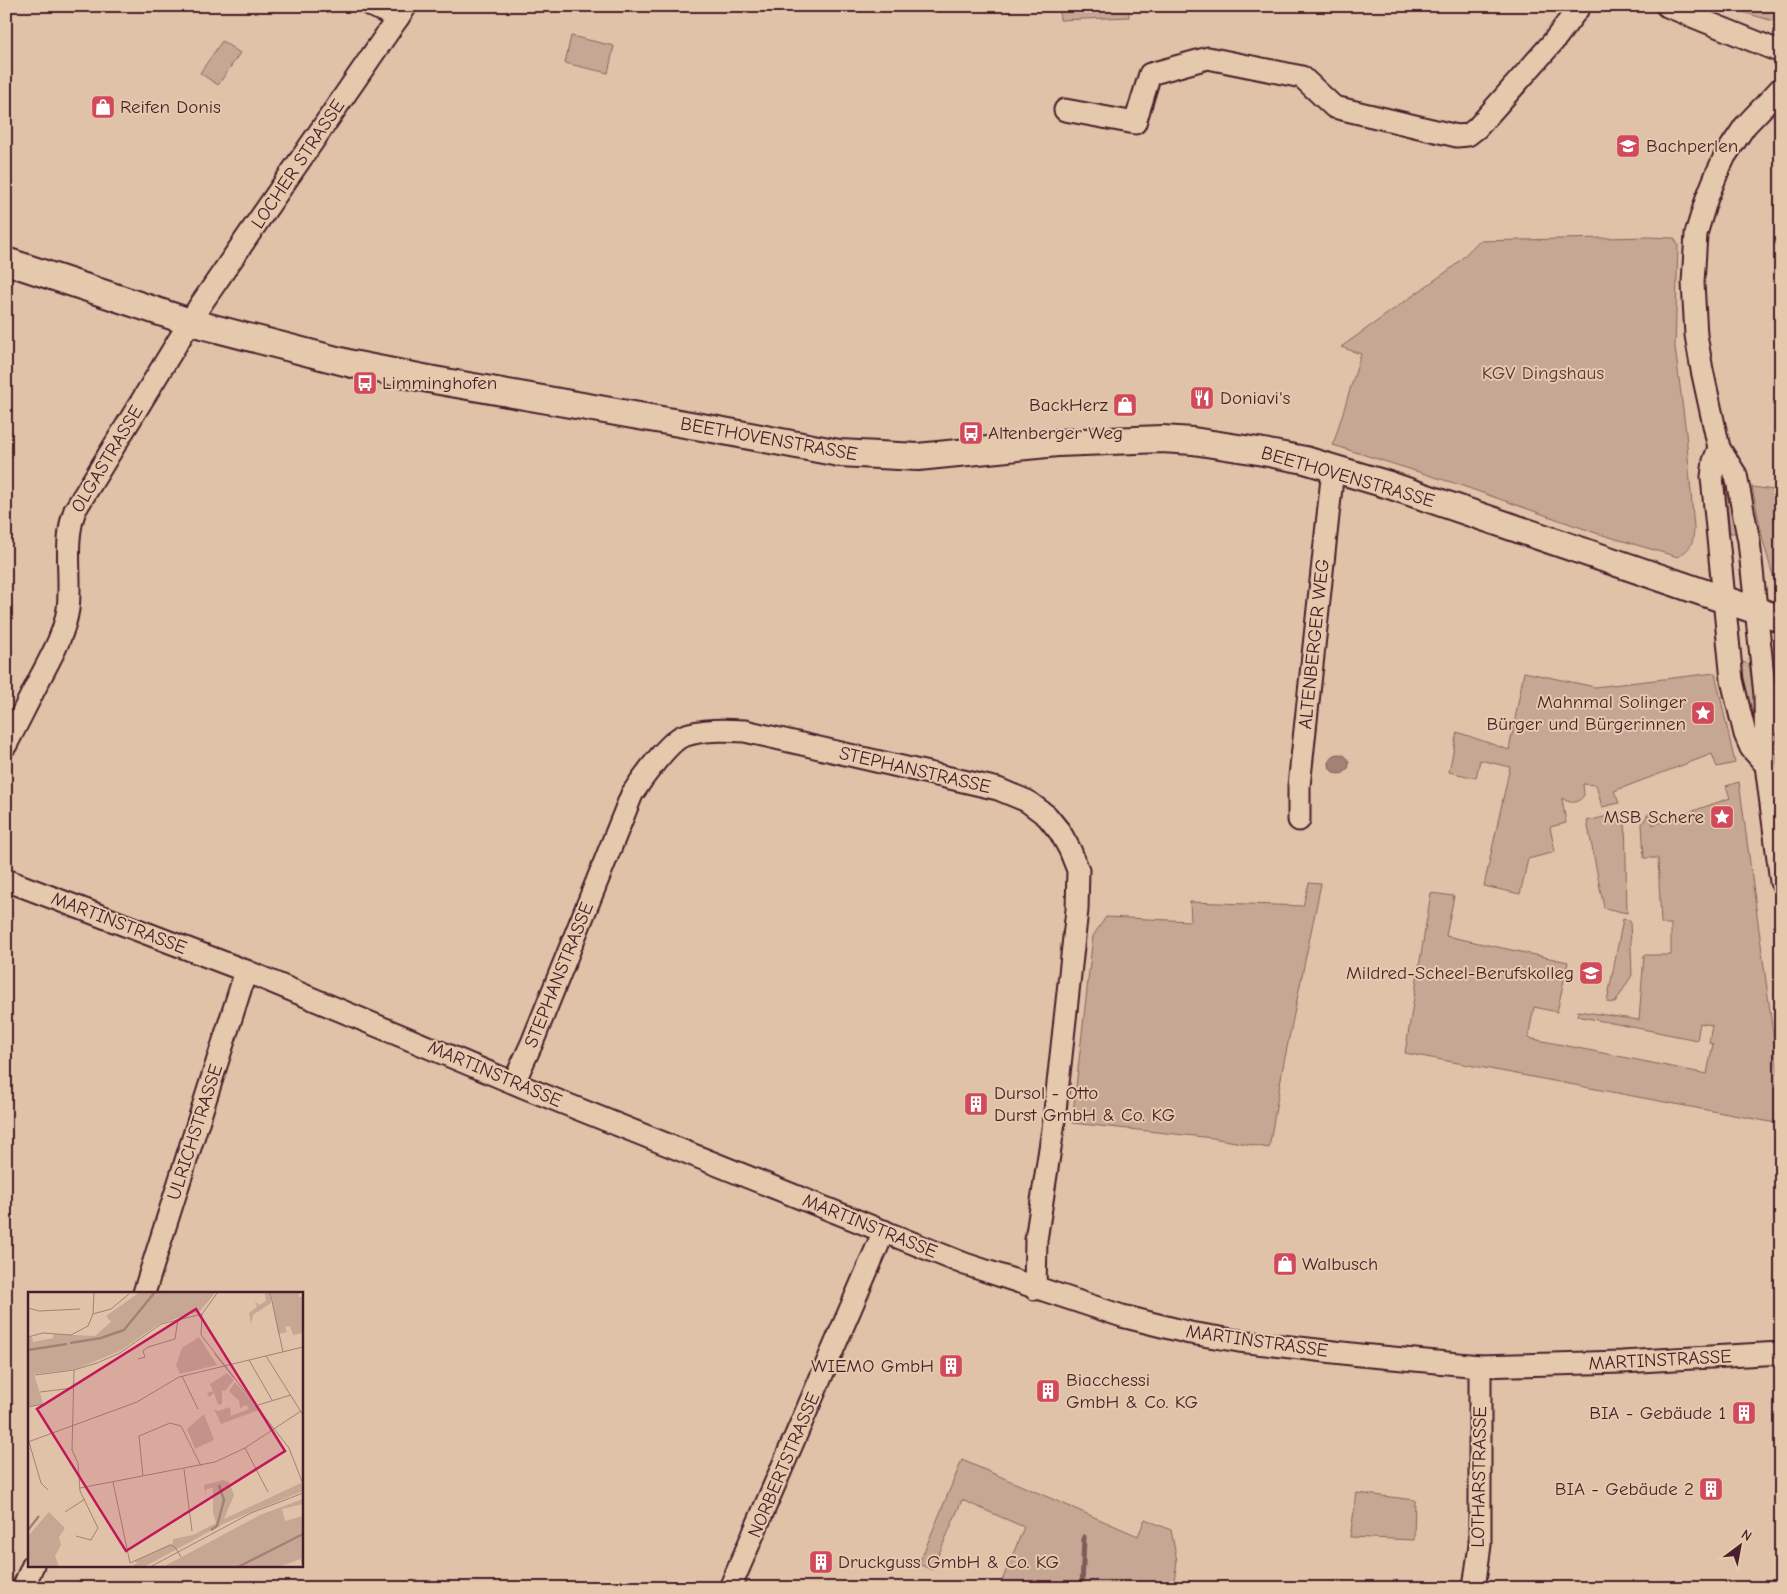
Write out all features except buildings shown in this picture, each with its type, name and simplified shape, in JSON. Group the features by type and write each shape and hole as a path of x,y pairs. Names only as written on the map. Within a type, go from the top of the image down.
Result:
{"main road":[{"name":"BEETHOVENSTRASSE","path":"6,262 190,322 378,369 840,453 918,457 1057,444 1162,440 1193,441 1305,460 1388,485 1769,615"}],"street":[{"path":"372,6 402,12"},
{"path":"1065,110 1135,123 1150,74 1208,58 1302,77 1334,107 1457,136 1468,135 1553,42 1580,6"},
{"path":"1667,6 1781,52"},
{"name":"LOCHER STRASSE","path":"190,322 198,307 402,12"},
{"path":"1781,88 1745,126 1726,156 1707,198 1696,234 1693,283 1696,335 1718,448 1736,475 1748,541 1769,615 1765,695 1766,765 1781,882"},
{"name":"OLGASTRASSE","path":"6,745 56,650 63,629 68,608 68,547 71,521 75,510 190,322"},
{"path":"1718,448 1712,477 1732,680 1751,748 1766,765"},
{"name":"ALTENBERGER WEG","path":"1299,820 1299,786 1333,468"},
{"name":"STEPHANSTRASSE","path":"514,1082 532,1043 632,794 646,773 681,736 724,730 745,731 998,789 1026,801 1047,816 1064,838 1078,870 1077,910 1053,1129 1036,1240 1035,1288"},
{"name":"MARTINSTRASSE","path":"6,880 246,971 736,1173 964,1264 1122,1316 1190,1333 1239,1341 1480,1366 1632,1362 1781,1353"},
{"name":"ULRICHSTRASSE","path":"144,1292 246,971"},
{"name":"NORBERTSTRASSE","path":"730,1588 884,1231"},
{"name":"LOTHARSTRASSE","path":"1474,1588 1480,1545 1480,1366"},
{"path":"23,1588 33,1566"}],"green space":[{"path":"1059,6 1128,6 1129,17 1060,20"},
{"path":"1720,6 1781,6 1781,23"},
{"path":"571,36 614,46 608,73 565,63"},
{"path":"222,41 240,53 218,85 200,73"},
{"name":"KGV Dingshaus","path":"1674,238 1678,245 1675,347 1686,433 1694,528 1691,545 1678,557 1596,533 1457,484 1333,445 1361,354 1341,347 1453,267 1479,241"},
{"path":"1724,474 1728,474 1741,533 1730,533"},
{"path":"1752,487 1781,491 1781,592 1776,586 1763,541"},
{"path":"1736,660 1749,664 1759,727 1754,735"},
{"path":"1524,672 1595,687 1715,673 1735,763 1717,767 1712,754 1614,791 1619,803 1602,807 1596,785 1583,784 1584,795 1579,800 1571,802 1562,798 1566,823 1550,827 1555,852 1528,859 1520,894 1484,886 1510,767 1480,760 1476,778 1449,772 1457,732 1509,750"},
{"path":"1739,782 1781,1092 1781,1124 1405,1053 1431,893 1454,896 1446,936 1568,962 1557,1012 1534,1007 1528,1038 1707,1074 1713,1044 1709,1043 1712,1025 1700,1023 1697,1040 1577,1016 1578,1011 1639,1020 1644,955 1671,955 1671,924 1661,924 1658,858 1644,858 1642,824 1649,813 1653,825 1730,798 1726,786"},
{"path":"1625,812 1627,913 1604,908 1587,821"},
{"path":"1309,883 1321,884 1283,1067 1269,1148 1213,1138 1072,1123 1093,936 1106,917 1191,921 1190,902 1303,906"},
{"path":"1623,919 1630,920 1632,975 1615,1003 1607,1002"},
{"path":"962,1460 1138,1536 1145,1519 1171,1530 1177,1561 1173,1588 999,1588 1024,1527 962,1500 932,1570 919,1564"},
{"path":"1357,1493 1415,1500 1414,1540 1350,1537"}],"shaded area":[{"path":"1339,754 1346,757 1349,764 1346,771 1339,774 1332,771 1329,764 1332,757"}],"waterway":[{"path":"1082,1588 1084,1537"}],"place":[{"name":"Reifen Donis","path":"103,107"},
{"name":"Bachperlen","path":"1628,146"},
{"name":"Limminghofen","path":"365,383"},
{"name":"Doniavi's","path":"1202,398"},
{"name":"BackHerz","path":"1125,405"},
{"name":"Altenberger Weg","path":"971,433"},
{"name":"Mahnmal Solinger Bürger und Bürgerinnen","path":"1703,713"},
{"name":"MSB Schere","path":"1722,817"},
{"name":"Mildred-Scheel-Berufskolleg","path":"1591,973"},
{"name":"Dursol - Otto Durst GmbH & Co. KG","path":"976,1104"},
{"name":"Walbusch","path":"1285,1264"},
{"name":"WIEMO GmbH","path":"951,1366"},
{"name":"Biacchessi GmbH & Co. KG","path":"1048,1391"},
{"name":"BIA - Gebäude 1","path":"1744,1413"},
{"name":"BIA - Gebäude 2","path":"1711,1489"},
{"name":"Druckguss GmbH & Co. KG","path":"821,1562"}]}
